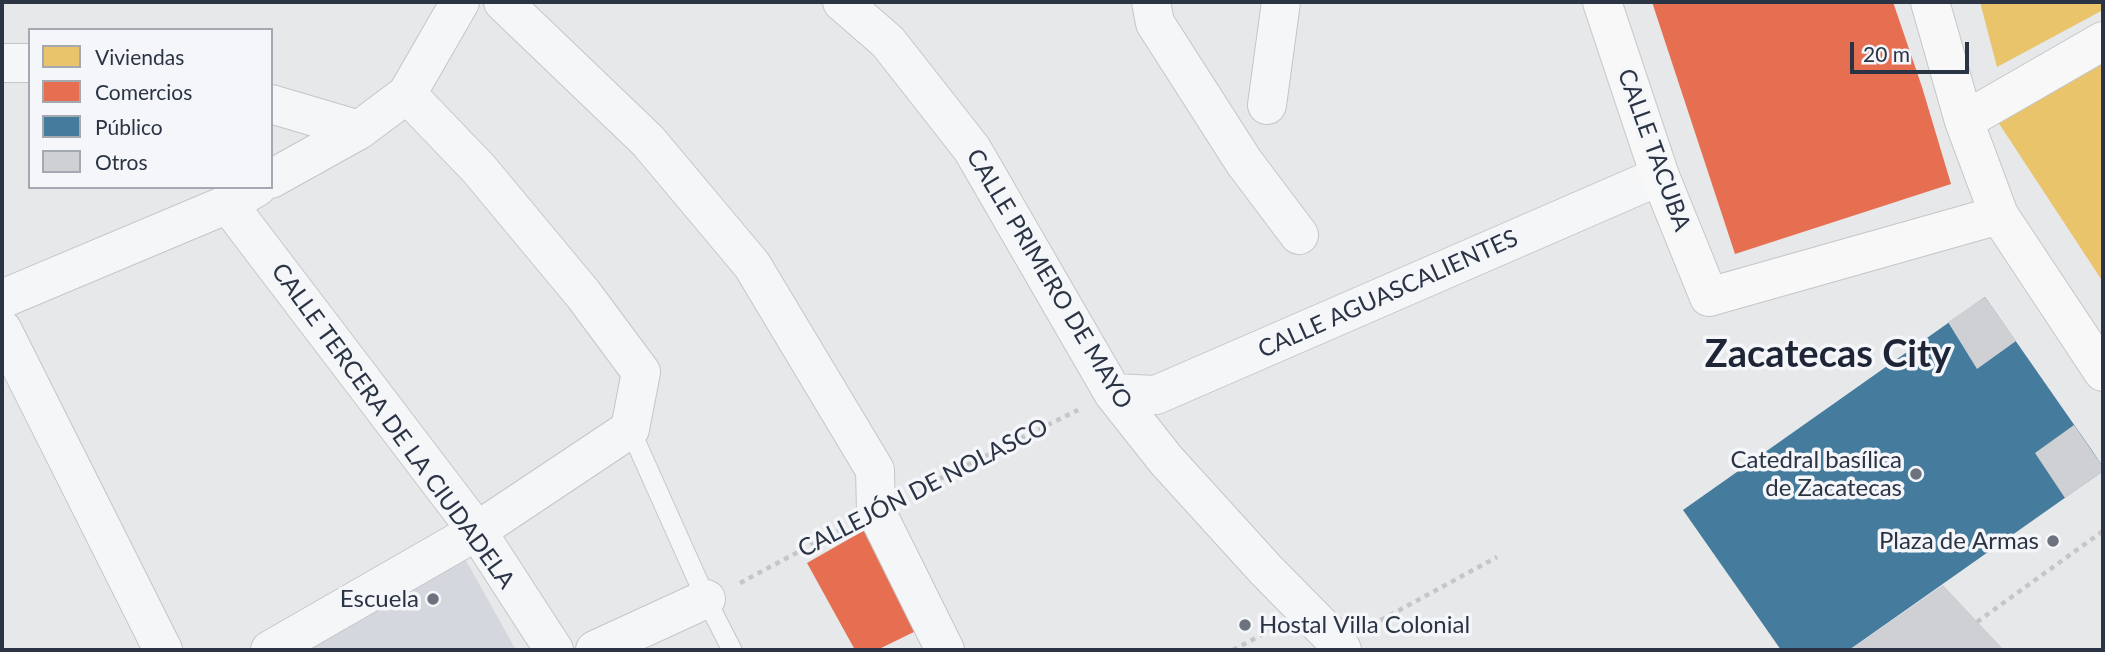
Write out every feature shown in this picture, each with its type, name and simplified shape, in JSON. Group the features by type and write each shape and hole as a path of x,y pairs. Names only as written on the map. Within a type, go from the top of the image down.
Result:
{"street":[{"path":"273,178 359,130 407,94 460,2"},
{"path":"503,2 648,141 752,265 875,470 876,511 945,650"},
{"name":"CALLE PRIMERO DE MAYO","path":"842,2 888,42 972,149 1113,393 1166,460 1340,647"},
{"path":"1151,2 1155,23 1162,35 1244,162 1299,235"},
{"path":"1267,105 1281,2"},
{"name":"CALLE TACUBA","path":"1602,2 1660,176 1709,297 1999,215"},
{"path":"1930,2 1964,121 1999,215 2103,372"},
{"path":"1964,121 2103,41"},
{"path":"2,63 28,63"},
{"path":"270,650 477,531 630,429 641,372 583,294 479,169 407,94"},
{"path":"273,105 359,130"},
{"name":"CALLE AGUASCALIENTES","path":"1113,393 1156,395 1660,176"},
{"path":"2,299 243,195"},
{"name":"CALLE TERCERA DE LA CIUDADELA","path":"243,195 477,531 554,650"},
{"path":"2,329 163,650"},
{"path":"595,650 720,592"}],"lane":[{"path":"630,429 720,592 732,650"}],"path":[{"name":"CALLEJÓN DE NOLASCO","path":"720,592 1113,393"},
{"path":"1977,622 2103,531"},
{"path":"1340,647 1497,557"}],"shaded area":[{"name":"Escuela","path":"459,548 516,650 297,650"}],"building: Viviendas":[{"path":"1980,2 2103,2 2103,10 1997,67"},
{"path":"2103,63 2103,282 1998,122"}],"building: Comercios":[{"path":"1652,2 1893,2 1951,184 1735,254"},
{"path":"870,527 920,629 877,650 855,650 807,563"}],"building: Público":[{"name":"Catedral basílica de Zacatecas","path":"1985,297 2091,449 2103,471 1849,650 1781,650 1683,510"}],"building: Otros":[{"path":"1985,297 2016,341 1977,369 1948,322"},
{"path":"2074,425 2103,467 2103,471 2065,498 2035,453"},
{"path":"1943,585 2004,650 1849,650"}],"place":[{"name":"Catedral basílica de Zacatecas","path":"1916,474"},
{"name":"Plaza de Armas","path":"2053,541"},
{"name":"Escuela","path":"433,599"},
{"name":"Hostal Villa Colonial","path":"1245,625"}],"district":[{"name":"Zacatecas City","path":"1828,355"}]}
